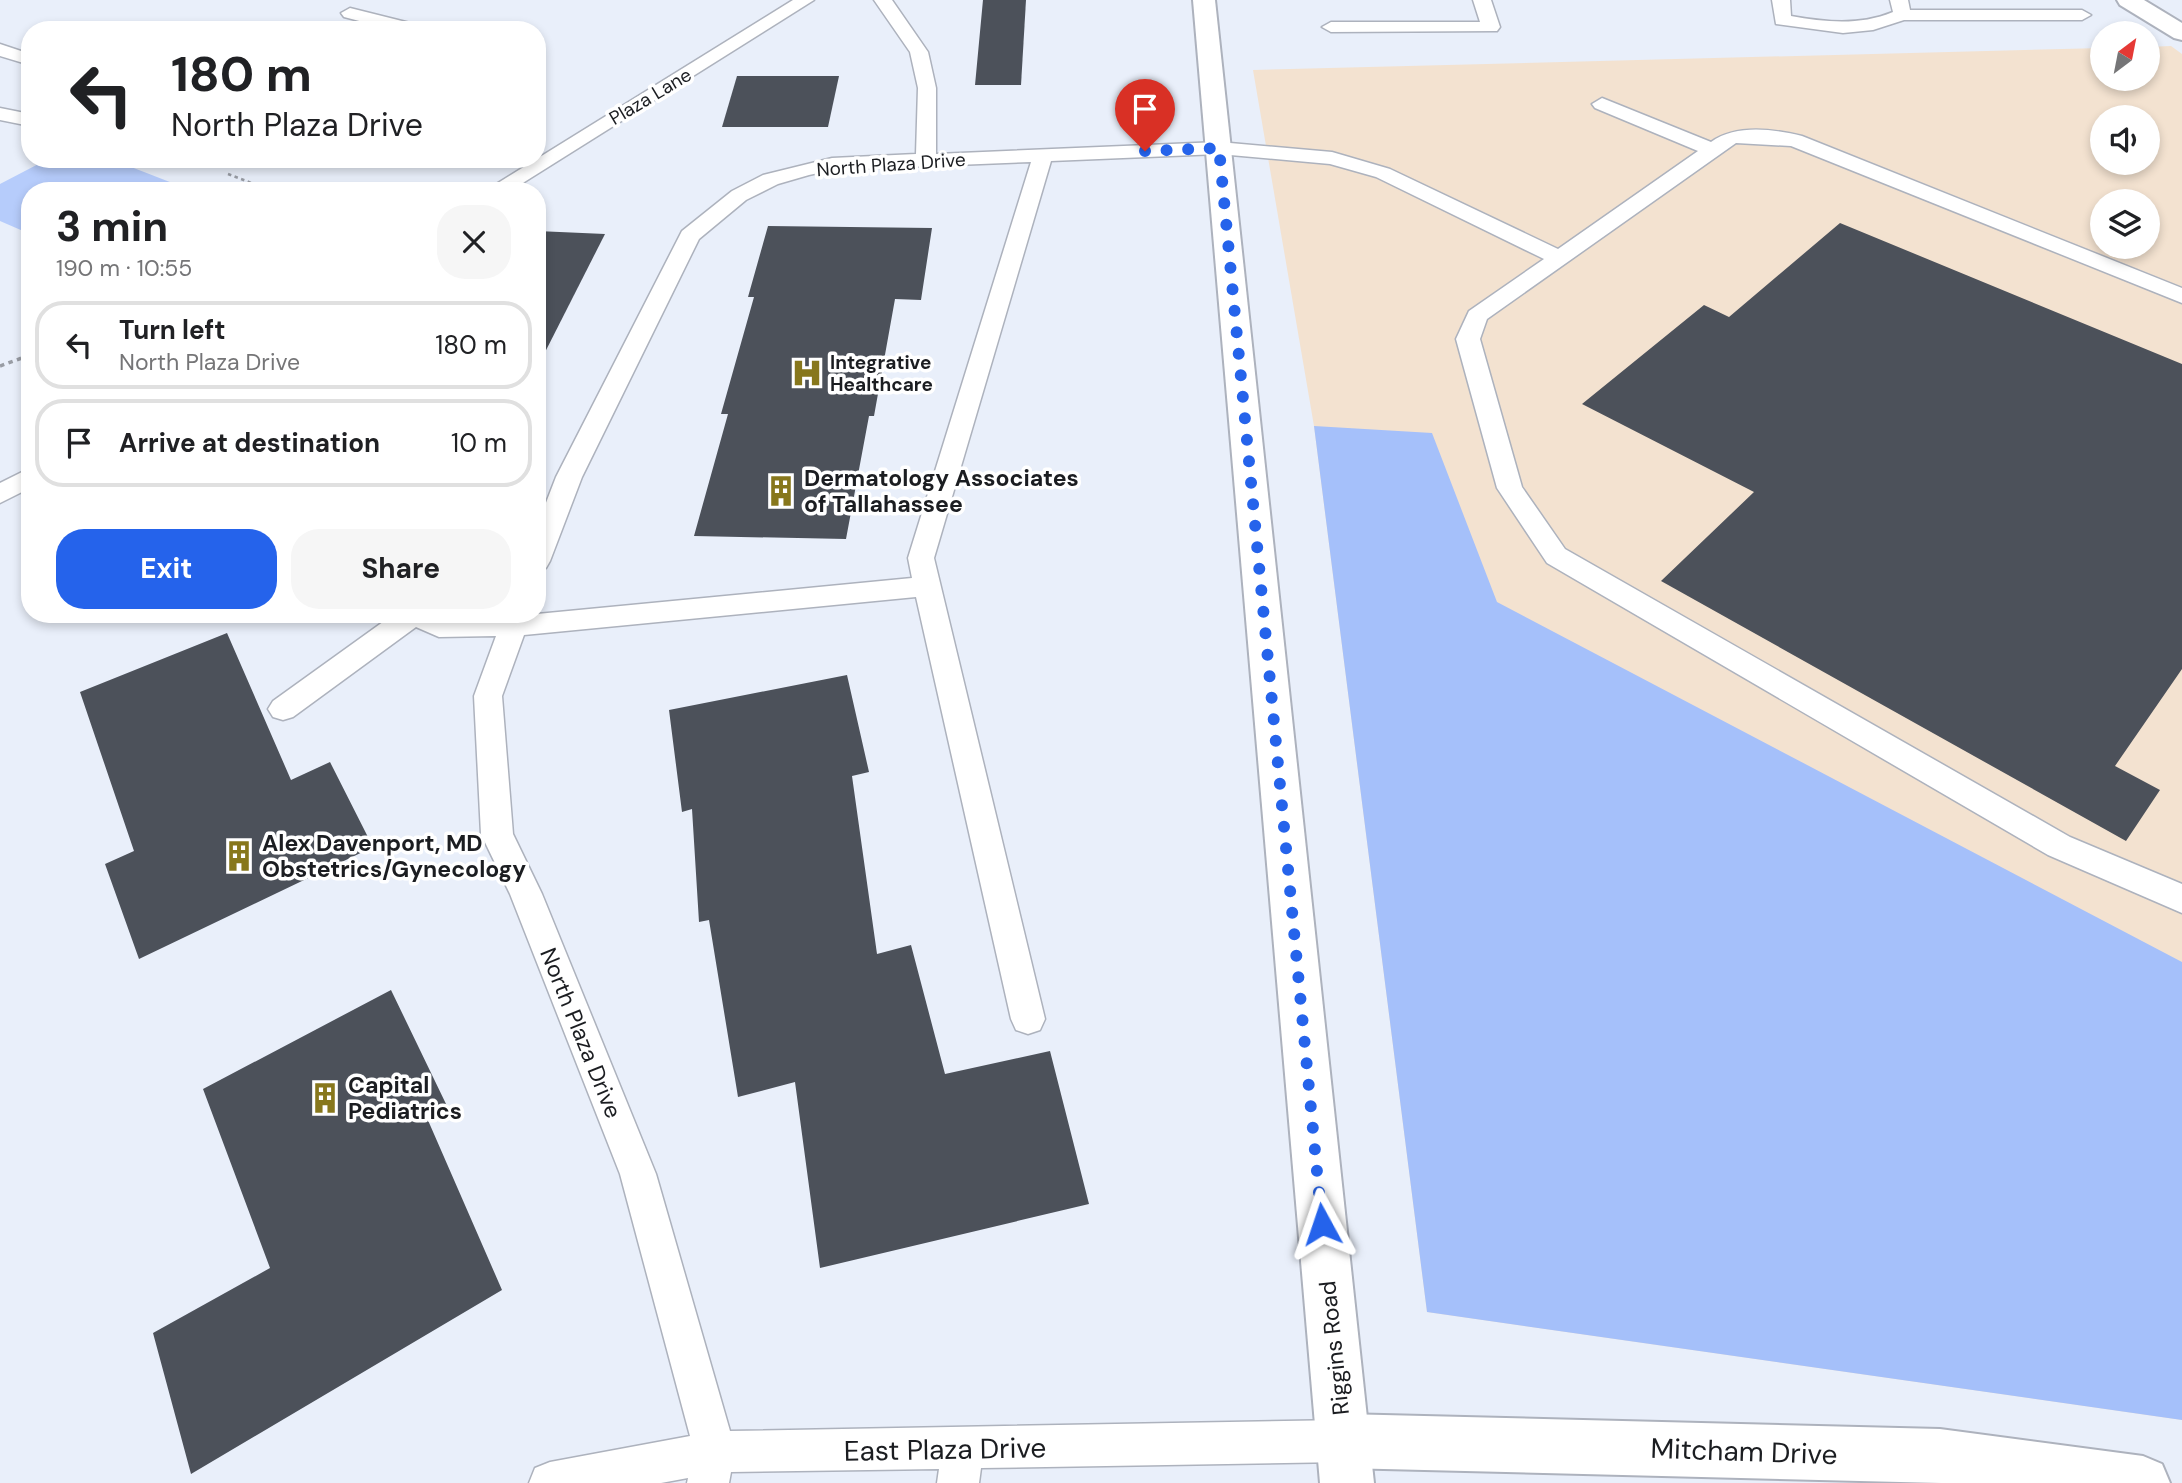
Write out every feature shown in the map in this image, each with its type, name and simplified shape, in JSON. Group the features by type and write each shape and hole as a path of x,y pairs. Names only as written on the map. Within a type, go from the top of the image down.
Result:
{"street":[{"name":"Riggins Road","path":"1204,0 1345,1462"},
{"path":"2128,0 2182,33"},
{"name":"Mitcham Drive","path":"1345,1462 1940,1456 2143,1483"}],"lane":[{"name":"Plaza Lane","path":"546,160 805,0"},
{"path":"883,0 919,52 928,88 926,160"},
{"path":"1331,27 1491,27 1482,0"},
{"path":"1781,0 1782,20 1827,27 1857,28 1883,24 1901,7 2082,15"},
{"path":"350,13 364,21"},
{"path":"0,50 21,57"},
{"path":"1602,104 1713,150"},
{"path":"0,114 21,118"},
{"path":"2182,296 1795,140 1731,137 1477,316 1468,339 1510,488 1556,556 2059,846 2182,899"},
{"name":"North Plaza Drive","path":"546,537 569,477 690,236 715,212 749,188 783,174 832,164 1219,148 1332,158 1383,173 1559,258"},
{"path":"1028,1019 921,558 1043,155"},
{"name":"Plaza Lane","path":"510,182 532,168"},
{"path":"0,494 21,481"},
{"path":"546,617 928,586"},
{"path":"283,709 402,623"},
{"path":"431,623 439,627 482,623"},
{"name":"North Plaza Drive","path":"514,623 488,696 497,834 526,894 638,1174 712,1468"},
{"name":"East Plaza Drive","path":"550,1483 712,1468 1345,1462"}],"path":[{"path":"0,366 21,358"}],"shaded area":[{"path":"2160,46 2171,46 2182,54 2182,1420 1427,1312 1314,426 1253,70 2090,48 2090,91 2160,91"},
{"path":"31,168 134,168 170,182 21,182 21,230 0,221 0,184"},
{"path":"1314,426 1432,433 1497,602 2182,962 2182,1420 1427,1312"}],"building":[{"path":"983,0 1026,0 1021,85 975,85"},
{"path":"737,76 839,76 828,127 722,127"},
{"path":"1840,223 2182,364 2182,669 2115,766 2160,790 2126,841 1661,581 1754,492 1582,404 1704,305 1729,317"},
{"path":"768,226 932,228 921,300 895,299 874,416 869,416 846,539 694,536 728,414 721,414 754,297 748,297"},
{"path":"546,231 605,234 546,350"},
{"path":"227,633 291,780 330,762 373,847 139,959 105,864 134,851 80,692"},
{"path":"847,675 869,772 852,776 877,954 911,945 945,1074 1050,1051 1089,1204 820,1268 795,1082 738,1097 709,920 699,922 692,809 682,812 669,710"},
{"path":"391,990 447,1106 427,1118 502,1290 191,1474 153,1333 270,1268 203,1089"}],"place":[{"name":"Integrative Healthcare","path":"807,373"},
{"name":"Dermatology Associates of Tallahassee","path":"781,491"},
{"name":"Alex Davenport, MD Obstetrics/Gynecology","path":"239,856"},
{"name":"Capital Pediatrics","path":"325,1098"}],"route":[{"path":"1145,151 1219,148 1322,1224"}]}
